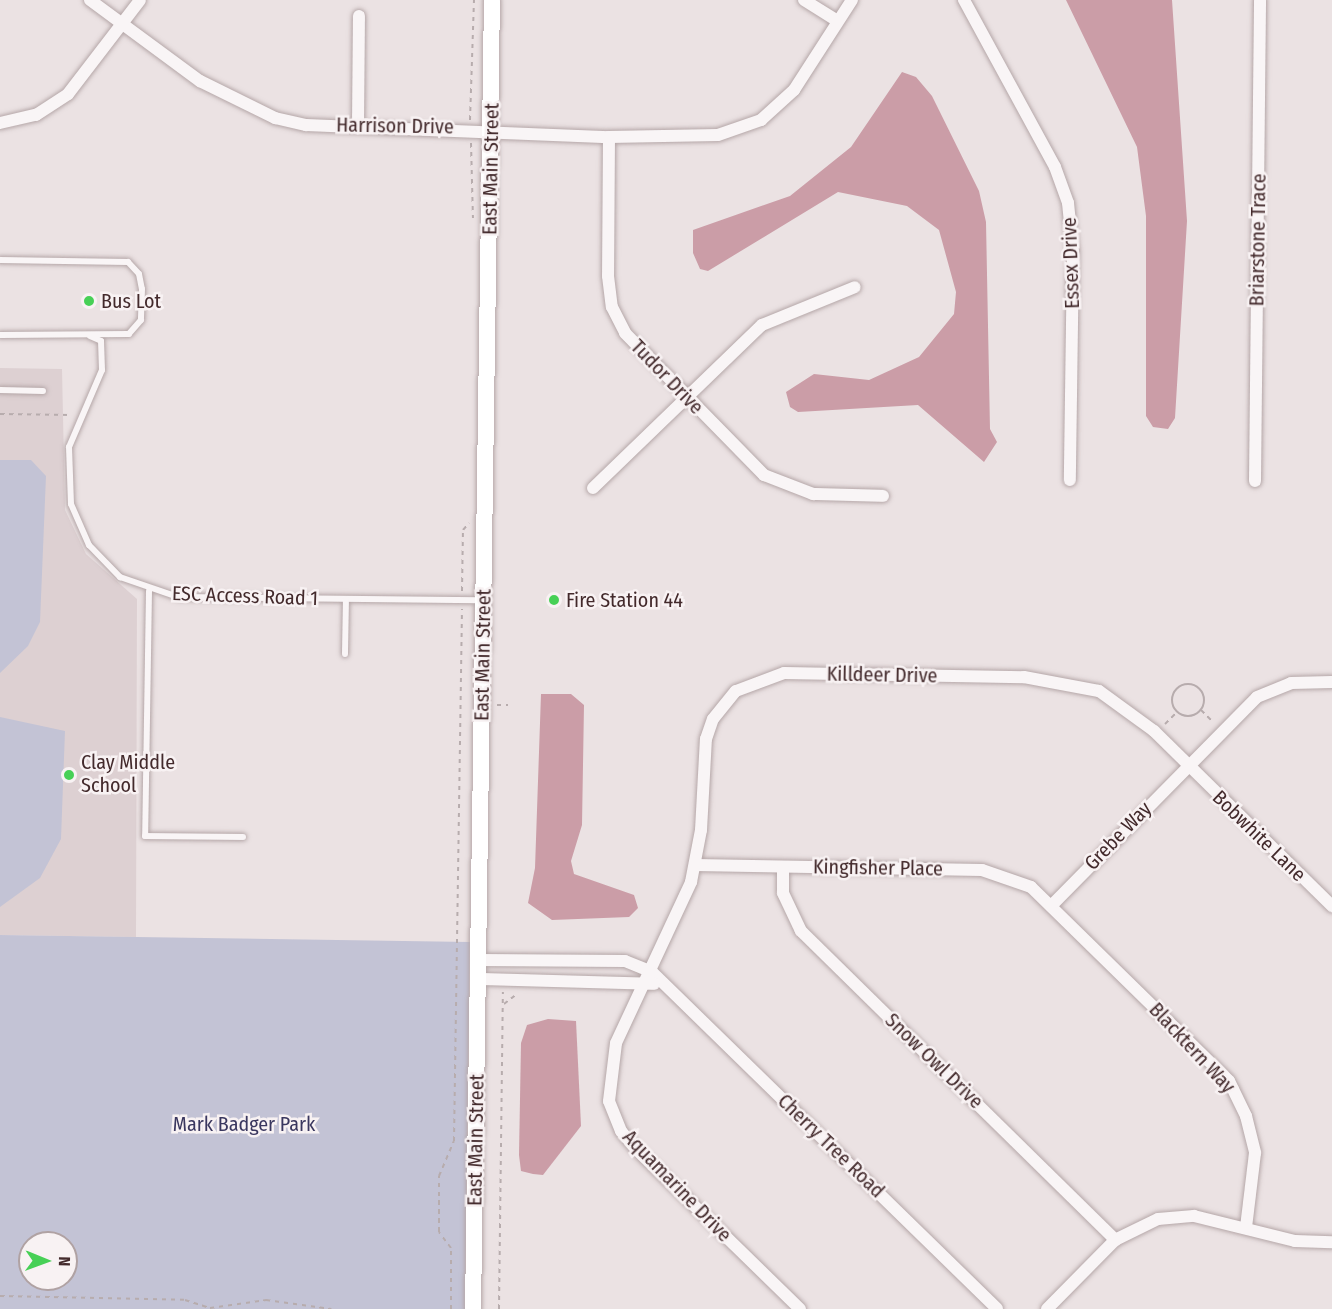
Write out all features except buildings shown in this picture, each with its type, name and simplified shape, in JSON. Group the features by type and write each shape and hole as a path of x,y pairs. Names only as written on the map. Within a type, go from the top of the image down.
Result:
{"main road":[{"name":"East Main Street","path":"473,1309 492,0"}],"street":[{"name":"Harrison Drive","path":"90,0 236,103 306,125 609,137 718,135 744,129 785,100 836,20 852,0"},
{"path":"0,123 36,115 68,94 140,0"},
{"path":"804,0 836,20"},
{"name":"Essex Drive","path":"964,0 1055,167 1068,203 1073,252 1070,480"},
{"name":"Briarstone Trace","path":"1255,481 1260,0"},
{"path":"358,126 359,16"},
{"name":"Tudor Drive","path":"609,137 612,307 626,333 685,396 777,483 821,495 882,496"},
{"path":"592,488 685,396 762,325 855,287"},
{"name":"Killdeer Drive","path":"650,977 694,865 709,729 736,691 766,677 1024,677 1077,683 1120,703 1185,766"},
{"name":"Grebe Way","path":"1051,906 1185,766 1270,688 1332,682"},
{"name":"Bobwhite Lane","path":"1185,766 1332,906"},
{"name":"Kingfisher Place","path":"694,865 982,870 1031,887 1051,906"},
{"name":"Snow Owl Drive","path":"783,867 783,893 801,931 1116,1240"},
{"name":"Blacktern Way","path":"1051,906 1193,1044 1238,1097 1252,1136 1257,1172 1246,1227"},
{"name":"Cherry Tree Road","path":"479,960 625,961 664,985 997,1309"},
{"path":"479,979 650,977"},
{"name":"Aquamarine Drive","path":"650,977 610,1062 614,1117 636,1149 800,1309"},
{"path":"1047,1309 1116,1240 1171,1217 1246,1227 1295,1241 1332,1242"}],"lane":[{"path":"0,260 128,262 142,281 141,320 129,334 114,336 0,335"},
{"path":"90,336 102,347 114,336"},
{"name":"ESC Access Road 1","path":"102,347 97,393 84,415 68,461 75,518 99,557 120,576 149,591 185,597 484,600"},
{"path":"0,390 43,391"},
{"path":"149,591 145,836 243,837"},
{"path":"345,654 346,599"}],"path":[{"path":"468,111 474,0"},
{"path":"471,139 472,200"},
{"path":"0,414 84,415"},
{"path":"462,585 464,530 472,513"},
{"path":"451,1309 451,1248 439,1232 439,1176 454,1141 462,623"},
{"path":"1187,683 1203,692 1201,710 1187,716 1177,711 1172,694 1187,683"},
{"path":"497,705 508,705"},
{"path":"1201,710 1213,722"},
{"path":"1165,724 1177,711"},
{"path":"499,1309 503,979"},
{"path":"0,1296 184,1300 210,1308 266,1300 331,1309"}],"shaded area":[{"path":"1066,0 1172,0 1187,221 1175,418 1168,429 1153,427 1146,416 1146,216 1137,147"},
{"path":"902,72 916,77 932,96 979,191 986,222 990,429 997,442 984,462 918,405 798,412 790,407 786,392 814,374 869,380 919,357 954,314 956,292 939,230 907,206 838,192 708,271 700,269 693,253 693,230 790,196 851,147"},
{"name":"Clay Middle School","path":"0,368 62,369 65,510 86,554 137,599 136,937 0,935"},
{"path":"541,694 571,694 584,705 582,825 571,861 574,874 634,895 638,908 629,917 552,920 528,903 535,868"},
{"path":"548,1019 576,1021 581,1126 543,1175 521,1171 519,1155 521,1043 527,1025"}],"green space":[{"path":"0,460 31,460 46,476 40,622 28,646 0,673"},
{"path":"0,717 65,731 61,839 40,878 0,907"},
{"name":"Mark Badger Park","path":"0,935 470,942 465,1309 0,1309"}],"place":[{"name":"Bus Lot","path":"89,301"},
{"name":"Fire Station 44","path":"554,600"},
{"name":"Clay Middle School","path":"69,775"}]}
